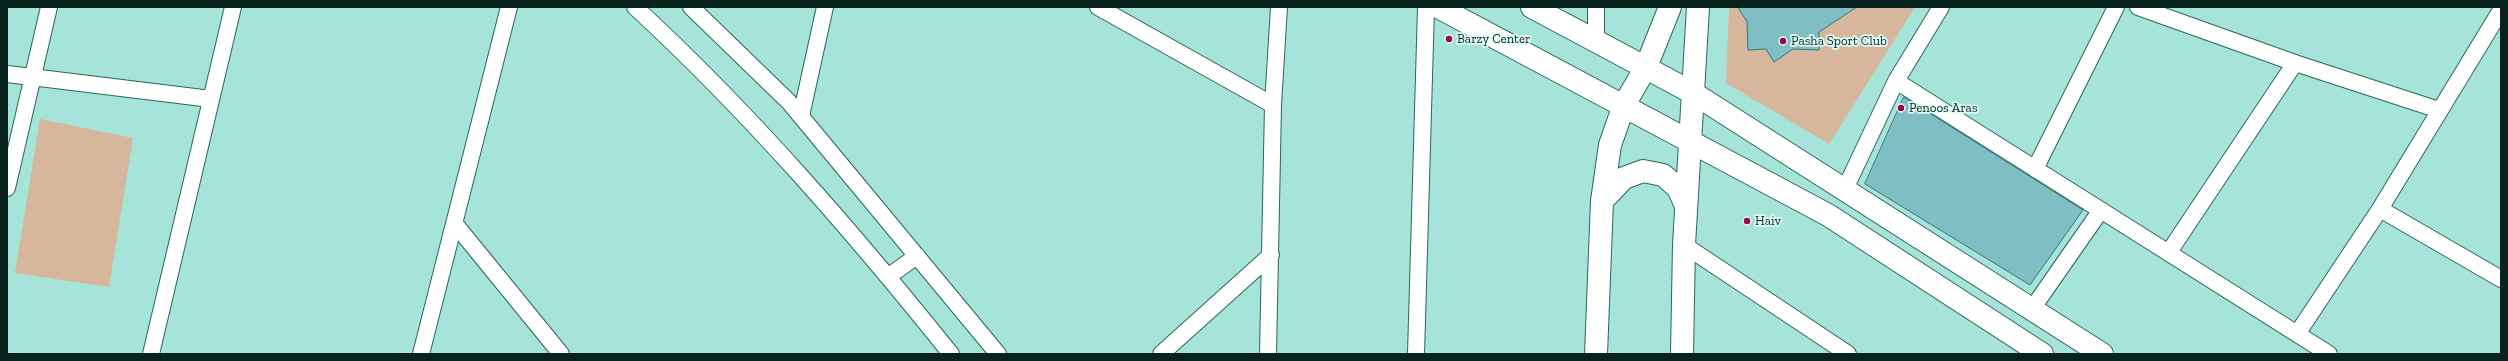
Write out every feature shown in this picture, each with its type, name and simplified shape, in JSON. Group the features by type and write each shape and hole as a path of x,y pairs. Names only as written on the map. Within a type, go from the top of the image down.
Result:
{"main road":[{"path":"1438,7 1828,215 2042,354"},
{"path":"1532,7 1693,93 2102,354"},
{"path":"1596,354 1602,202 1610,145 1624,105 1646,67 1670,7"},
{"path":"1682,354 1684,245 1698,7"},
{"path":"1602,202 1624,178 1643,171 1663,175 1678,188 1686,206"}],"street":[{"path":"7,188 49,7"},
{"path":"151,354 233,7"},
{"path":"421,354 509,7"},
{"path":"635,7 727,95 889,276 951,354"},
{"path":"691,7 800,116 998,354"},
{"path":"800,116 825,7"},
{"path":"1098,7 1273,105"},
{"path":"1268,354 1273,105 1279,7"},
{"path":"1416,354 1426,7"},
{"path":"1596,7 1596,42"},
{"path":"1845,189 1896,81 1941,7"},
{"path":"2035,169 2116,7"},
{"path":"2138,7 2295,63 2439,110"},
{"path":"2297,334 2380,209 2501,10"},
{"path":"2169,252 2295,63"},
{"path":"7,74 211,99"},
{"path":"1896,81 2329,354"},
{"path":"2380,209 2501,279"},
{"path":"2032,309 2101,210"},
{"path":"455,224 561,354"},
{"path":"1684,245 1848,354"},
{"path":"1161,354 1271,254"},
{"path":"889,276 916,256"}],"shaded area":[{"path":"1729,7 1915,7 1829,144 1726,83"},
{"path":"40,119 133,138 109,287 15,273"}],"building":[{"name":"Pasha Sport Club","path":"1738,7 1857,7 1819,32 1819,50 1793,49 1774,62 1766,49 1748,50 1747,22"},
{"path":"1904,97 2083,210 2030,285 1865,184"}],"place":[{"name":"Barzy Center","path":"1449,39"},
{"name":"Pasha Sport Club","path":"1783,41"},
{"name":"Penoos Aras","path":"1901,108"},
{"name":"Haiv","path":"1747,221"}]}
